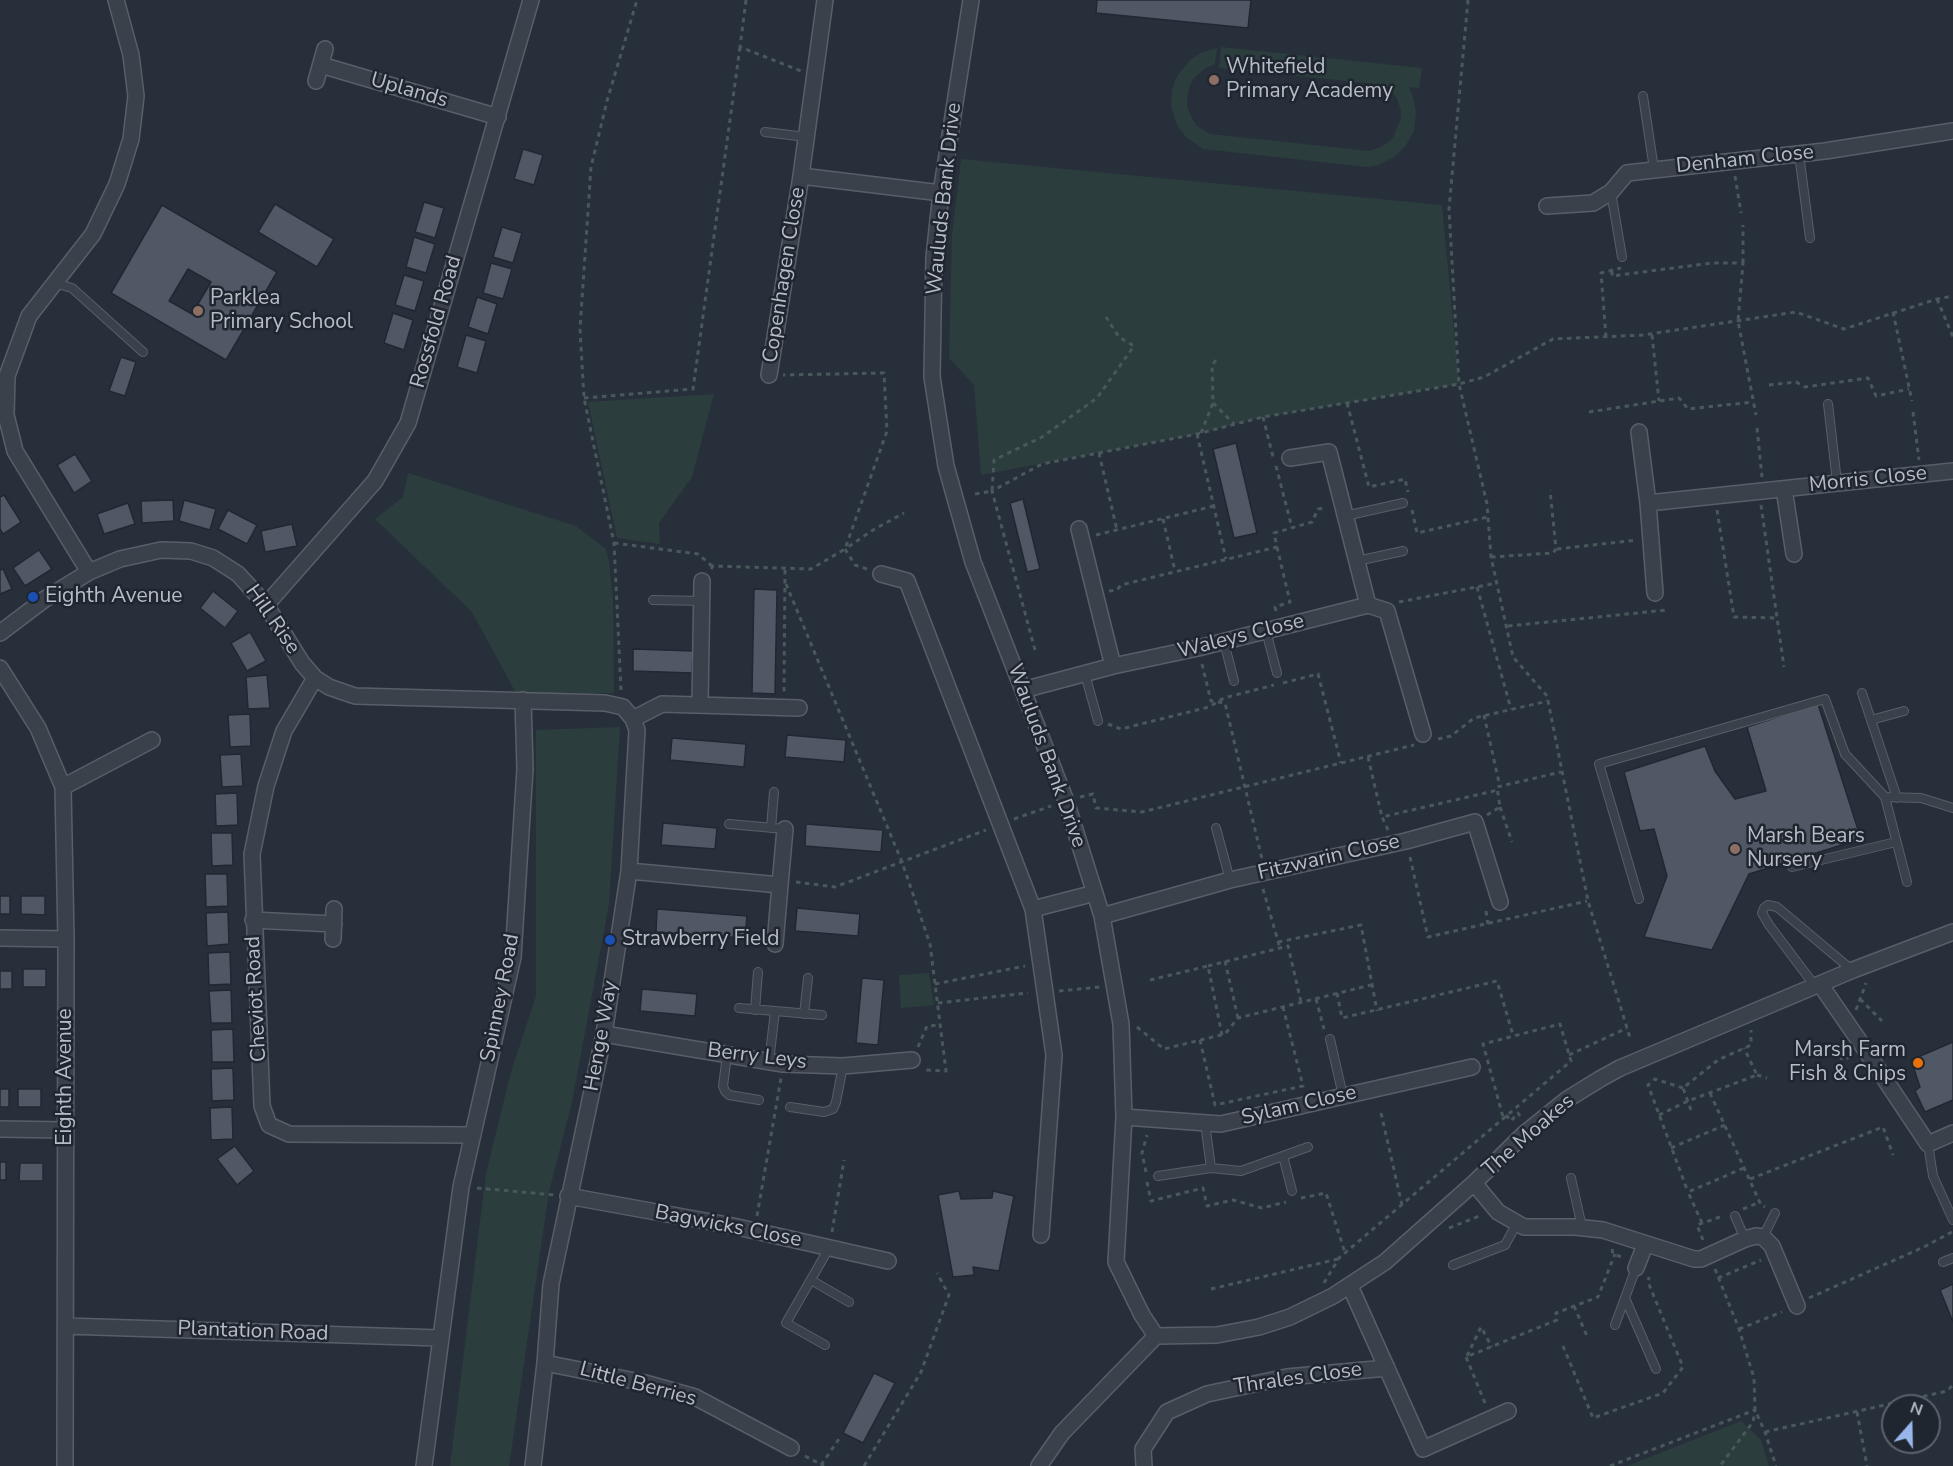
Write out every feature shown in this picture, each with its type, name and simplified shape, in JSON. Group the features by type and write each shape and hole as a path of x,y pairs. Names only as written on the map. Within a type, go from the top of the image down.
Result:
{"street":[{"path":"89,572 15,451 6,415 7,376 29,315 93,234 117,184 131,139 135,86 131,55 116,0"},
{"name":"Rossfold Road","path":"266,604 375,481 408,423 531,0"},
{"name":"Copenhagen Close","path":"769,375 801,176 825,0"},
{"name":"Wauluds Bank Drive","path":"971,0 941,193 934,257 932,377 946,466 973,562 1066,801 1102,916 1121,1024 1124,1117 1116,1262 1156,1336"},
{"path":"316,81 325,49"},
{"name":"Uplands","path":"321,65 498,117"},
{"name":"Denham Close","path":"1547,206 1593,203 1611,192 1627,173 1799,154 1953,131"},
{"name":"Copenhagen Close","path":"801,176 941,193"},
{"path":"1639,432 1648,503 1655,593"},
{"path":"1290,458 1329,452 1368,605 1387,611 1423,740"},
{"name":"Morris Close","path":"1648,503 1953,471"},
{"name":"Morris Close","path":"1784,489 1794,554"},
{"path":"1080,534 1113,666"},
{"name":"Hill Rise","path":"0,633 45,599 89,572 120,559 160,550 191,551 213,558 238,574 266,604 302,663 315,678"},
{"path":"881,574 907,581 1033,909 1054,1055 1041,1234"},
{"path":"700,704 702,581"},
{"name":"Waleys Close","path":"1023,690 1368,605"},
{"name":"Eighth Avenue","path":"0,668 39,728 63,787 66,939 65,1466"},
{"path":"315,678 329,687 355,696 605,703 623,707 633,719 662,704 799,708"},
{"name":"Cheviot Road","path":"315,678 284,731 266,786 252,854 262,1106 269,1125 289,1134 473,1135"},
{"name":"Spinney Road","path":"424,1466 461,1187 513,957 525,769 522,700"},
{"name":"Henge Way","path":"533,1466 546,1363 551,1284 604,1034 629,871 637,730 633,719"},
{"path":"63,787 152,740"},
{"path":"1475,822 1500,902"},
{"name":"Fitzwarin Close","path":"1102,916 1230,880 1399,842 1475,822"},
{"path":"775,944 780,885 778,829"},
{"path":"629,871 780,885"},
{"path":"1033,909 1095,893"},
{"path":"253,920 334,924"},
{"name":"The Moakes","path":"1156,1336 1217,1335 1259,1327 1290,1317 1327,1299 1385,1262 1432,1222 1524,1134 1566,1100 1620,1068 1853,970 1953,932"},
{"path":"0,938 66,939"},
{"path":"1818,985 1845,1020 1928,1144 1953,1133"},
{"name":"Berry Leys","path":"604,1034 776,1063 843,1066 912,1060"},
{"name":"Sylam Close","path":"1124,1117 1221,1124 1472,1067"},
{"path":"0,1129 66,1130"},
{"path":"1474,1183 1498,1212 1524,1227 1582,1227 1603,1230 1694,1259 1701,1259 1745,1239 1763,1237 1772,1246 1797,1306"},
{"name":"Bagwicks Close","path":"568,1197 755,1231 888,1261"},
{"path":"1637,1266 1645,1245"},
{"name":"Thrales Close","path":"1350,1286 1424,1449 1508,1411"},
{"name":"Plantation Road","path":"66,1326 440,1338"},
{"path":"1039,1466 1062,1433 1156,1336"},
{"name":"Little Berries","path":"546,1363 635,1381 694,1397 791,1448"},
{"name":"Thrales Close","path":"1144,1466 1143,1449 1167,1412 1207,1394 1287,1377 1387,1368"}],"lane":[{"path":"1643,96 1653,169"},
{"path":"765,132 806,137"},
{"path":"1799,154 1810,238"},
{"path":"1611,192 1622,257"},
{"path":"53,283 72,288 143,352"},
{"path":"1828,405 1837,482"},
{"path":"1344,510 1403,503"},
{"path":"1357,561 1403,550"},
{"path":"653,600 702,601"},
{"path":"1273,629 1276,673"},
{"path":"1224,642 1234,681"},
{"path":"1085,674 1098,721"},
{"path":"1862,693 1897,798"},
{"path":"1639,899 1599,764 1825,699 1845,754 1885,798 1906,882"},
{"path":"1871,720 1904,711"},
{"path":"729,824 778,829 774,792"},
{"path":"1885,798 1921,798 1953,808"},
{"path":"1216,828 1230,880"},
{"path":"1792,867 1896,843"},
{"path":"1818,985 1769,925 1762,913 1768,905 1777,907 1853,970"},
{"path":"755,1010 758,972"},
{"path":"804,1014 808,978"},
{"path":"739,1008 822,1015"},
{"path":"775,1011 776,1063"},
{"path":"1328,1037 1343,1096"},
{"path":"727,1055 723,1086 725,1091 729,1095 759,1100"},
{"path":"790,1107 824,1112 833,1109 843,1066"},
{"path":"1205,1123 1211,1168"},
{"path":"1928,1144 1933,1176 1953,1220"},
{"path":"1158,1176 1211,1168 1241,1171 1308,1147"},
{"path":"1283,1156 1292,1191"},
{"path":"1571,1178 1582,1227"},
{"path":"1763,1237 1775,1213"},
{"path":"1735,1214 1745,1239"},
{"path":"1453,1265 1505,1245 1517,1223"},
{"path":"825,1345 786,1323 829,1248"},
{"path":"1943,1262 1953,1258"},
{"path":"1615,1325 1637,1266"},
{"path":"811,1280 849,1302"},
{"path":"1625,1298 1656,1369"}],"path":[{"path":"621,693 614,543 584,398 580,329 591,167 607,101 637,0"},
{"path":"584,398 693,389 746,0"},
{"path":"1468,0 1449,209 1459,384 1487,504 1491,557 1513,657 1547,696 1588,901 1631,1041"},
{"path":"740,46 814,76"},
{"path":"1733,161 1741,213"},
{"path":"1743,225 1743,263 1738,321 1753,387 1756,415"},
{"path":"1606,337 1601,273 1620,270 1622,257"},
{"path":"1612,271 1612,276 1712,263 1743,263"},
{"path":"975,494 992,491 1042,464 1202,433 1263,417 1459,384 1484,377 1552,339 1652,334 1796,312 1844,329 1893,312 1953,296"},
{"path":"1937,299 1953,337"},
{"path":"1893,312 1912,401"},
{"path":"1035,650 992,491 994,460 1042,436 1097,398 1134,346 1119,337 1106,317"},
{"path":"1652,334 1659,401"},
{"path":"1202,433 1213,403 1212,365 1216,360 1212,358"},
{"path":"769,375 884,373 887,431 845,549"},
{"path":"1769,385 1796,382 1805,387 1868,378 1876,396 1909,389"},
{"path":"1589,412 1679,398 1688,409 1753,402"},
{"path":"1213,403 1234,424"},
{"path":"1347,403 1369,488 1405,479 1417,534 1488,517"},
{"path":"1913,412 1920,474"},
{"path":"1263,417 1292,528"},
{"path":"1757,428 1761,491 1784,667"},
{"path":"1197,434 1226,559"},
{"path":"1099,453 1117,530"},
{"path":"1550,490 1556,549"},
{"path":"1715,496 1734,616 1777,618"},
{"path":"1080,534 1117,530 1214,506"},
{"path":"1273,629 1275,607 1290,602 1274,533 1312,522 1318,509 1344,510"},
{"path":"614,543 698,554 713,566 811,569 904,513"},
{"path":"1163,519 1175,571"},
{"path":"1491,557 1553,553 1556,549 1651,539"},
{"path":"1095,594 1117,590 1121,585 1175,571 1277,547"},
{"path":"845,549 855,565 881,574"},
{"path":"702,581 713,566"},
{"path":"785,570 784,690 799,708"},
{"path":"1387,611 1396,603 1497,583"},
{"path":"786,584 902,861 930,944 946,1071 926,1071 912,1060 927,1026 940,1025"},
{"path":"1477,587 1511,709"},
{"path":"1507,627 1667,610"},
{"path":"1198,648 1211,701 1225,703 1280,948"},
{"path":"1098,721 1121,729 1209,707 1224,698 1318,674 1341,763"},
{"path":"1078,797 1093,794 1096,808 1142,812 1368,758 1423,740 1452,736 1474,718 1548,701"},
{"path":"1484,715 1499,788 1500,807 1512,842"},
{"path":"1368,758 1382,817 1399,842 1428,937 1588,901"},
{"path":"1382,817 1562,772"},
{"path":"780,885 789,881 835,887 1055,805"},
{"path":"1475,822 1500,807"},
{"path":"1278,942 1361,925 1377,1011"},
{"path":"1150,980 1288,946 1301,1002"},
{"path":"1225,961 1238,1018"},
{"path":"935,984 1041,962"},
{"path":"1208,966 1222,1035"},
{"path":"1845,1020 1855,1012 1866,982 1874,980"},
{"path":"1337,993 1342,1018 1497,981 1513,1035"},
{"path":"1121,1024 1137,1027 1164,1049 1222,1035 1238,1018 1371,985"},
{"path":"938,1003 1102,987"},
{"path":"1316,999 1328,1037"},
{"path":"1860,999 1882,1021"},
{"path":"1200,1040 1215,1105 1303,1086 1283,1007"},
{"path":"1683,1088 1718,1060 1751,1045 1750,1014"},
{"path":"1327,1299 1323,1284 1339,1258 1571,1061 1560,1024 1483,1044 1503,1117"},
{"path":"1569,1055 1627,1029"},
{"path":"1744,1048 1757,1075"},
{"path":"755,1231 776,1063"},
{"path":"1659,1115 1688,1101 1757,1075 1767,1078"},
{"path":"1683,1088 1655,1079 1648,1085 1702,1223"},
{"path":"1683,1088 1691,1110"},
{"path":"1710,1093 1761,1205 1775,1213"},
{"path":"1381,1113 1402,1205"},
{"path":"1151,1119 1142,1153 1151,1201 1203,1188 1207,1206 1233,1200 1262,1208 1326,1193 1345,1253"},
{"path":"1671,1148 1725,1125"},
{"path":"1750,1179 1883,1127 1893,1155"},
{"path":"829,1248 844,1160"},
{"path":"1688,1192 1744,1168"},
{"path":"461,1187 568,1197"},
{"path":"1735,1214 1760,1202"},
{"path":"1432,1222 1448,1228 1483,1214 1493,1206"},
{"path":"1720,1466 1753,1422 1755,1410 1754,1378 1739,1329 1696,1225 1724,1216"},
{"path":"1739,1329 1797,1306 1815,1295 1924,1247 1953,1231"},
{"path":"1466,1358 1557,1320 1556,1313 1598,1297 1615,1254"},
{"path":"1718,1278 1775,1254"},
{"path":"1211,1289 1339,1258"},
{"path":"1563,1346 1593,1418 1663,1393 1683,1367 1648,1282 1650,1268 1637,1266"},
{"path":"864,1466 921,1372 949,1295 937,1273"},
{"path":"1574,1306 1587,1336"},
{"path":"1491,1418 1466,1358 1481,1327 1492,1347"},
{"path":"1765,1432 1947,1391 1953,1386"},
{"path":"1755,1410 1776,1466"},
{"path":"1610,1466 1755,1410"},
{"path":"1857,1411 1867,1466"},
{"path":"791,1448 822,1465 841,1436"}],"shaded area":[{"path":"1221,47 1422,68 1419,88 1409,87 1416,113 1414,131 1405,147 1393,158 1367,167 1203,149 1186,137 1177,125 1171,106 1172,89 1177,76 1190,60 1201,53 1217,48 1215,64 1194,78 1187,99 1187,107 1193,120 1197,126 1210,134 1370,151 1383,146 1393,138 1401,118 1397,98 1385,85 1219,68"},
{"path":"961,159 1442,205 1459,384 1263,417 1197,434 981,475 974,385 949,358 952,236"},
{"path":"714,394 692,477 659,523 660,544 617,538 588,402"},
{"path":"408,473 576,526 606,549 613,597 614,693 517,695 472,612 375,519 403,497"},
{"path":"620,727 609,904 572,1102 549,1192 509,1466 450,1466 486,1173 511,1072 536,996 536,730"},
{"path":"929,973 934,1005 901,1008 899,975"},
{"path":"1741,1421 1761,1440 1769,1466 1627,1466"}],"building":[{"path":"1097,0 1251,0 1248,28 1096,13"},
{"path":"523,149 543,155 534,185 514,179"},
{"path":"424,202 444,208 435,238 415,232"},
{"path":"275,204 334,239 317,267 258,232"},
{"path":"162,205 277,272 226,360 111,293","holes":["188,269 211,282 192,314 169,301"]},
{"path":"502,227 522,233 513,263 493,257"},
{"path":"414,237 435,244 426,273 406,267"},
{"path":"491,263 512,269 503,299 483,293"},
{"path":"404,275 424,281 415,311 395,305"},
{"path":"477,297 497,304 488,334 468,327"},
{"path":"393,313 413,320 404,350 384,343"},
{"path":"466,335 486,341 477,373 457,367"},
{"path":"121,357 136,362 125,396 109,391"},
{"path":"1236,443 1257,533 1234,538 1213,449"},
{"path":"75,454 92,481 74,493 57,465"},
{"path":"4,495 21,522 3,534 0,529 0,497"},
{"path":"1023,499 1040,569 1027,572 1010,503"},
{"path":"173,500 174,521 142,523 141,501"},
{"path":"184,500 216,509 210,530 179,521"},
{"path":"128,503 135,524 104,534 97,514"},
{"path":"228,510 257,525 247,544 218,529"},
{"path":"292,524 297,546 265,552 261,531"},
{"path":"39,550 52,569 25,586 13,568"},
{"path":"3,569 12,589 0,594 0,570"},
{"path":"754,589 777,590 775,694 752,693"},
{"path":"213,591 238,611 225,628 200,608"},
{"path":"250,632 266,661 247,671 231,643"},
{"path":"633,649 693,651 692,673 633,671"},
{"path":"267,675 270,708 248,709 246,677"},
{"path":"1818,704 1861,839 1749,874 1712,950 1644,937 1667,876 1654,829 1640,831 1624,772 1705,746 1715,771 1735,799 1766,791 1747,727"},
{"path":"250,714 251,746 230,747 228,715"},
{"path":"787,735 846,740 844,762 785,757"},
{"path":"672,738 746,744 744,767 670,760"},
{"path":"241,754 243,786 222,787 220,755"},
{"path":"237,793 238,825 216,826 215,794"},
{"path":"663,823 717,828 715,849 661,845"},
{"path":"806,824 883,830 881,852 805,846"},
{"path":"211,833 232,833 233,865 212,866"},
{"path":"205,874 227,874 228,906 206,907"},
{"path":"0,896 10,896 10,914 0,914"},
{"path":"21,896 45,896 45,915 21,914"},
{"path":"797,908 860,914 858,936 795,931"},
{"path":"657,909 747,916 745,938 656,932"},
{"path":"228,912 229,944 207,946 206,913"},
{"path":"230,952 231,984 209,985 208,953"},
{"path":"23,969 46,969 46,987 23,987"},
{"path":"0,971 12,971 12,989 0,989"},
{"path":"862,978 884,980 878,1045 856,1043"},
{"path":"642,989 697,994 695,1016 640,1011"},
{"path":"231,990 232,1023 211,1023 209,991"},
{"path":"233,1029 234,1062 212,1062 211,1030"},
{"path":"1953,1042 1953,1100 1925,1112 1915,1091 1920,1087 1911,1060"},
{"path":"233,1068 234,1100 212,1101 211,1069"},
{"path":"0,1089 9,1089 9,1107 0,1107"},
{"path":"18,1089 41,1089 41,1107 18,1107"},
{"path":"232,1107 233,1139 211,1140 210,1108"},
{"path":"235,1146 254,1171 237,1185 217,1159"},
{"path":"0,1162 6,1162 6,1180 0,1180"},
{"path":"20,1163 43,1163 43,1181 19,1181"},
{"path":"959,1191 961,1199 992,1198 993,1191 1014,1196 999,1271 973,1267 974,1275 953,1277 938,1195"},
{"path":"1953,1284 1953,1322 1940,1290"},
{"path":"874,1373 895,1383 863,1443 843,1433"}],"place":[{"name":"Whitefield Primary Academy","path":"1214,80"},
{"name":"Parklea Primary School","path":"198,311"},
{"name":"Eighth Avenue","path":"33,597"},
{"name":"Marsh Bears Nursery","path":"1735,849"},
{"name":"Strawberry Field","path":"610,940"},
{"name":"Marsh Farm Fish & Chips","path":"1918,1063"}]}
